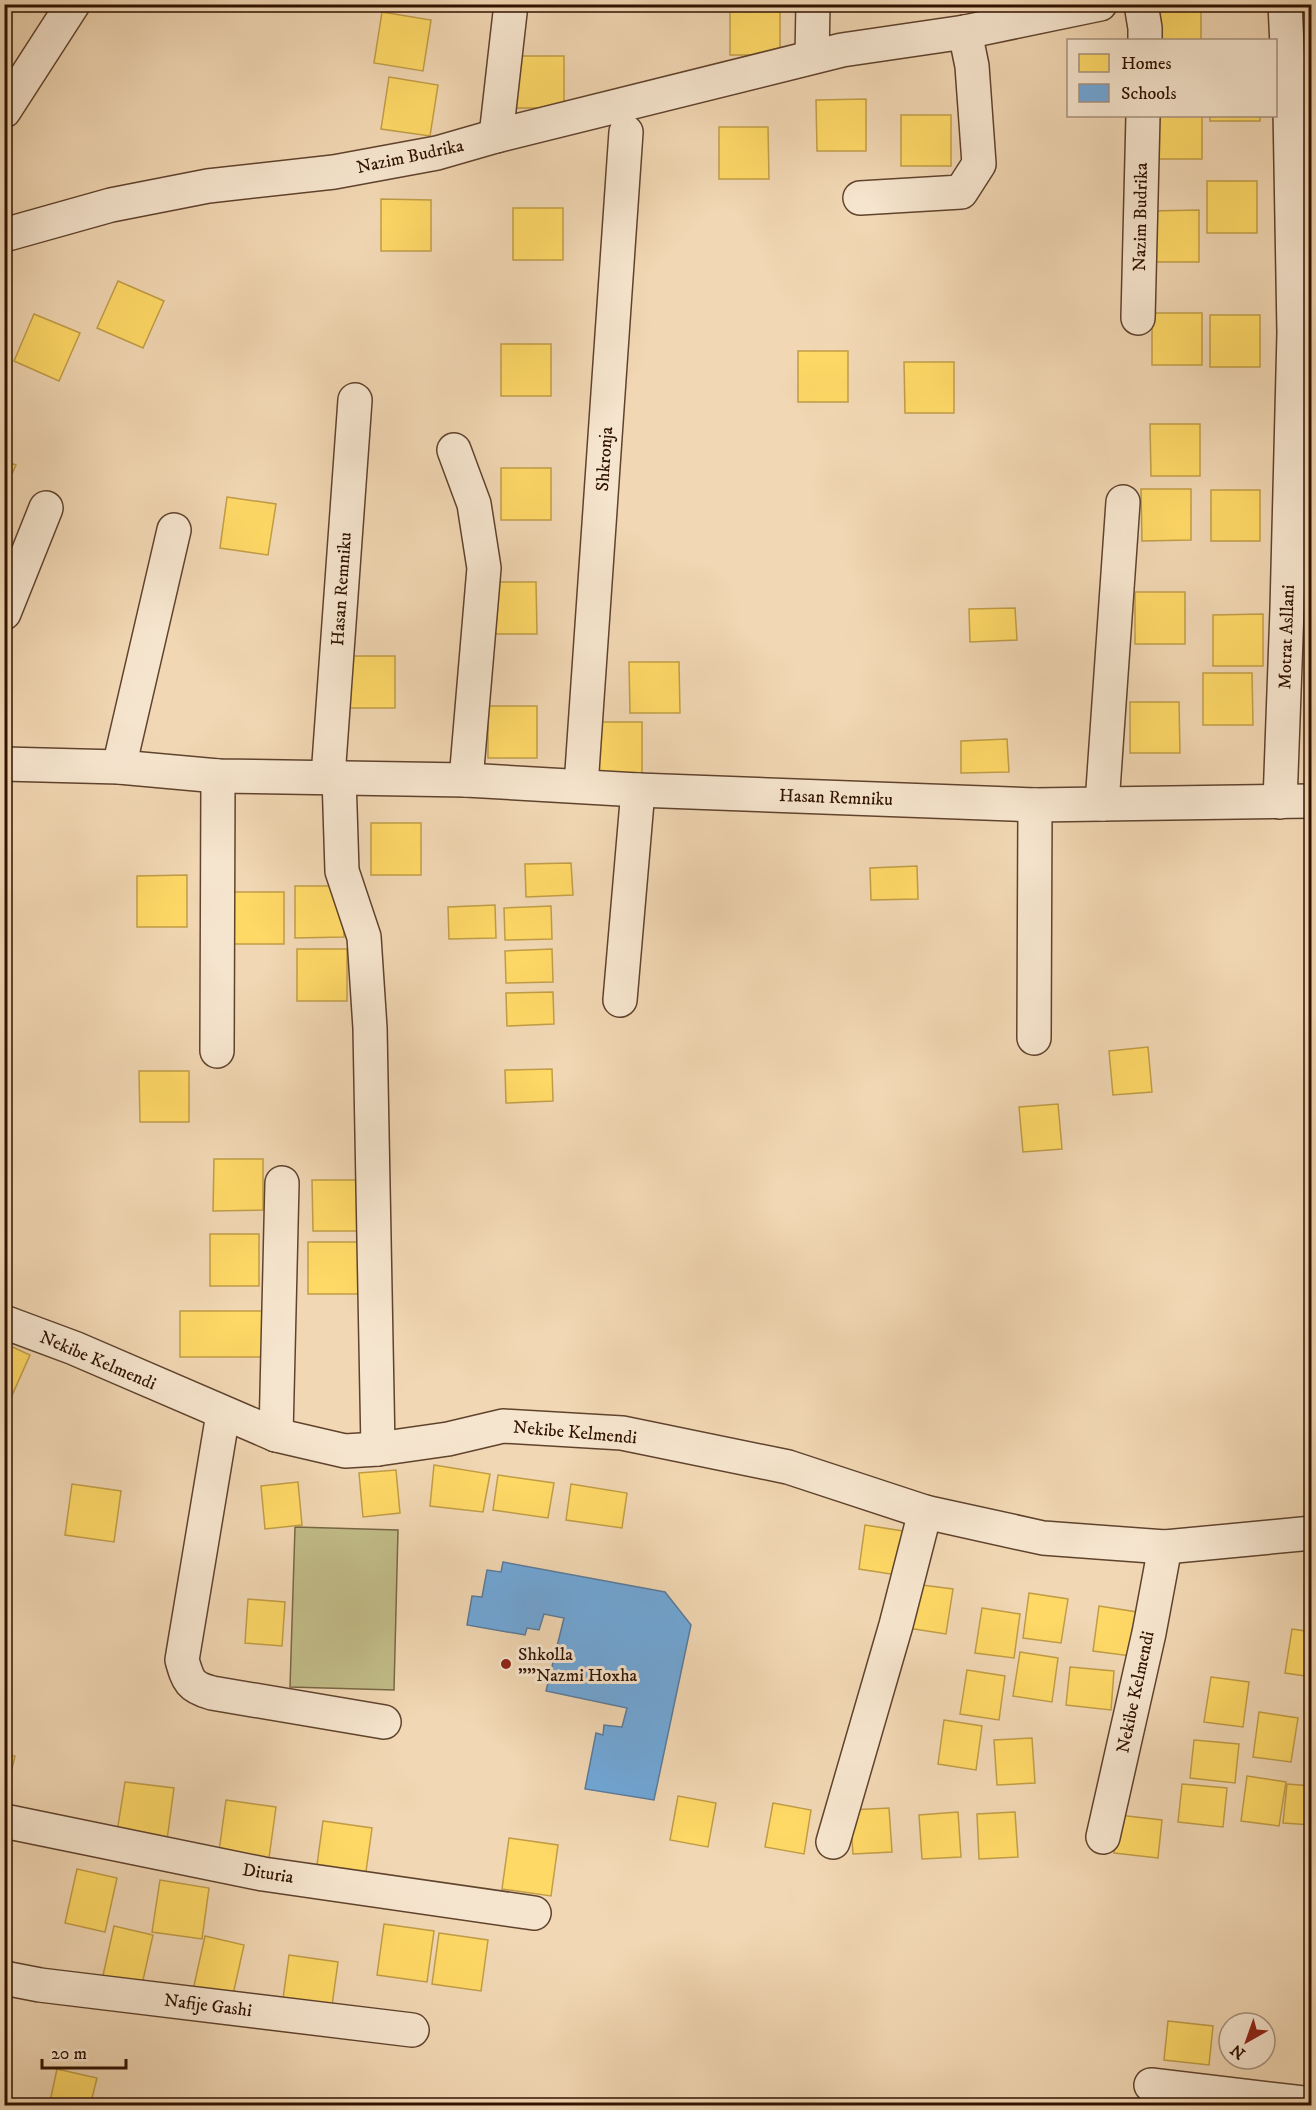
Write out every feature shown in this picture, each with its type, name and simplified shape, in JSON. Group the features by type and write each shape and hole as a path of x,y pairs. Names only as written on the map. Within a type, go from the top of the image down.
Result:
{"street":[{"path":"4,111 73,4"},
{"path":"496,136 511,4"},
{"path":"812,57 813,4"},
{"path":"1141,4 1145,39"},
{"name":"Motrat Asllani","path":"1285,4 1290,109 1294,333 1296,802"},
{"name":"Nazim Budrika","path":"4,236 111,205 208,186 345,170 437,153 496,136 842,50 965,32 1079,7"},
{"path":"860,198 961,192 979,164 972,66 965,32"},
{"name":"Nazim Budrika","path":"1138,318 1143,117"},
{"name":"Shkronja","path":"581,786 626,132"},
{"name":"Hasan Remniku","path":"333,777 355,400"},
{"path":"454,450 474,504 484,568 466,780"},
{"path":"1102,804 1123,502"},
{"path":"4,613 46,508"},
{"path":"119,767 174,530"},
{"name":"Hasan Remniku","path":"4,764 119,767 218,776 466,780 638,790 1035,804 1296,802"},
{"path":"217,1051 218,776"},
{"path":"333,777 342,871 364,937 370,1028 378,1449"},
{"path":"620,1000 638,790"},
{"path":"1034,1038 1035,804"},
{"path":"276,1434 282,1183"},
{"name":"Nekibe Kelmendi","path":"4,1322 74,1348 276,1434 345,1451 378,1449 448,1438 503,1426 622,1433 788,1467 925,1512 1043,1538 1165,1547 1311,1533"},
{"path":"223,1413 182,1660 188,1678 197,1689 212,1693 384,1722"},
{"path":"833,1842 896,1625 925,1512"},
{"name":"Nekibe Kelmendi","path":"1103,1837 1165,1547"},
{"name":"Dituria","path":"4,1821 263,1874 534,1913"},
{"name":"Nafije Gashi","path":"4,1978 52,1987 412,2030"},
{"path":"1151,2085 1311,2104"}],"shaded area":[{"path":"295,1527 398,1530 394,1690 290,1687"}],"building: Homes":[{"path":"521,4 570,4 570,10 521,10"},
{"path":"730,4 780,4 780,55 730,55"},
{"path":"1201,10 1201,39 1152,39 1152,11"},
{"path":"382,12 431,20 423,71 374,63"},
{"path":"514,56 564,56 564,108 514,108"},
{"path":"389,77 438,85 430,136 381,129"},
{"path":"866,99 866,151 817,151 816,100"},
{"path":"901,115 951,115 951,166 901,166"},
{"path":"1152,117 1202,117 1202,159 1152,159"},
{"path":"1210,117 1260,117 1260,121 1210,121"},
{"path":"719,127 768,127 769,179 719,179"},
{"path":"1207,181 1257,181 1257,233 1207,233"},
{"path":"381,199 431,200 431,251 381,251"},
{"path":"513,208 563,208 563,260 513,260"},
{"path":"1199,210 1199,262 1150,262 1150,211"},
{"path":"118,281 164,301 143,348 97,328"},
{"path":"1304,303 1312,303 1312,355 1305,355"},
{"path":"1152,313 1202,313 1202,365 1152,365"},
{"path":"34,314 80,333 59,381 14,361"},
{"path":"1210,315 1260,315 1260,367 1210,367"},
{"path":"501,344 551,344 551,396 501,396"},
{"path":"798,351 848,351 848,402 798,402"},
{"path":"904,362 954,362 954,413 905,413"},
{"path":"1150,424 1200,424 1200,476 1151,476"},
{"path":"4,461 16,465 4,491"},
{"path":"501,468 551,468 551,520 501,520"},
{"path":"1141,489 1191,489 1191,540 1142,541"},
{"path":"1211,490 1260,490 1260,541 1211,541"},
{"path":"227,497 276,504 268,555 220,548"},
{"path":"487,582 536,582 537,634 487,634"},
{"path":"1135,592 1185,592 1185,644 1135,644"},
{"path":"1300,596 1312,596 1312,647 1300,647"},
{"path":"1015,608 1017,640 970,642 969,609"},
{"path":"1263,614 1263,666 1213,666 1213,615"},
{"path":"345,656 395,656 395,708 345,708"},
{"path":"629,662 679,662 680,713 630,713"},
{"path":"1203,673 1252,673 1253,725 1203,725"},
{"path":"1130,702 1179,702 1180,753 1130,753"},
{"path":"488,706 537,706 537,758 488,758"},
{"path":"592,722 642,722 642,773 593,774"},
{"path":"1007,739 1009,772 961,773 961,741"},
{"path":"371,823 421,823 421,875 371,875"},
{"path":"571,863 573,895 526,897 525,864"},
{"path":"917,866 918,899 871,900 870,868"},
{"path":"187,875 187,927 137,927 137,876"},
{"path":"295,886 344,886 344,937 295,938"},
{"path":"234,892 284,892 284,944 234,944"},
{"path":"495,905 496,938 449,939 448,907"},
{"path":"551,906 552,939 505,940 504,908"},
{"path":"297,949 347,949 347,1001 297,1001"},
{"path":"552,949 553,982 506,983 505,951"},
{"path":"553,992 554,1024 507,1026 506,993"},
{"path":"1148,1047 1152,1092 1113,1095 1109,1051"},
{"path":"552,1069 553,1101 506,1103 505,1070"},
{"path":"139,1071 189,1071 189,1122 140,1122"},
{"path":"1058,1104 1062,1149 1023,1152 1019,1107"},
{"path":"214,1159 263,1159 263,1210 213,1211"},
{"path":"312,1180 362,1180 362,1231 313,1231"},
{"path":"210,1234 259,1234 259,1286 210,1286"},
{"path":"308,1242 358,1242 358,1294 308,1294"},
{"path":"180,1311 262,1311 262,1357 180,1357"},
{"path":"4,1343 30,1355 9,1402 4,1400"},
{"path":"434,1465 490,1474 483,1512 430,1506"},
{"path":"396,1470 400,1513 363,1517 359,1473"},
{"path":"498,1475 554,1483 548,1518 493,1510"},
{"path":"298,1482 302,1525 265,1529 261,1486"},
{"path":"72,1484 121,1491 114,1542 65,1535"},
{"path":"571,1484 627,1493 622,1528 566,1520"},
{"path":"865,1525 903,1531 897,1575 859,1569"},
{"path":"914,1584 953,1589 946,1634 908,1628"},
{"path":"1029,1593 1068,1599 1061,1643 1023,1638"},
{"path":"248,1599 285,1602 282,1646 245,1643"},
{"path":"1099,1606 1137,1612 1131,1656 1093,1651"},
{"path":"982,1608 1020,1614 1014,1658 975,1653"},
{"path":"1292,1629 1312,1632 1312,1677 1285,1673"},
{"path":"1020,1652 1058,1658 1052,1702 1013,1696"},
{"path":"1070,1667 1114,1671 1111,1710 1066,1705"},
{"path":"967,1670 1005,1676 999,1720 960,1714"},
{"path":"1211,1677 1249,1682 1243,1727 1204,1722"},
{"path":"1259,1712 1298,1718 1291,1762 1253,1757"},
{"path":"944,1720 982,1726 976,1770 938,1764"},
{"path":"1032,1738 1035,1783 997,1785 994,1740"},
{"path":"1194,1740 1239,1744 1235,1783 1190,1778"},
{"path":"4,1754 15,1756 4,1802"},
{"path":"1247,1776 1286,1782 1279,1826 1241,1821"},
{"path":"125,1782 174,1788 167,1840 117,1832"},
{"path":"1182,1784 1227,1788 1223,1827 1178,1822"},
{"path":"1287,1784 1312,1786 1312,1825 1283,1823"},
{"path":"678,1796 716,1803 708,1847 670,1840"},
{"path":"226,1800 276,1807 269,1858 219,1851"},
{"path":"773,1803 811,1810 804,1854 765,1847"},
{"path":"889,1808 892,1852 853,1854 850,1810"},
{"path":"958,1812 961,1857 922,1859 919,1815"},
{"path":"1015,1812 1018,1857 979,1859 977,1814"},
{"path":"1118,1815 1162,1820 1158,1858 1114,1853"},
{"path":"323,1821 372,1828 365,1879 316,1872"},
{"path":"509,1838 558,1845 551,1896 502,1889"},
{"path":"77,1869 117,1878 105,1932 65,1923"},
{"path":"160,1880 209,1888 202,1939 152,1932"},
{"path":"384,1924 434,1931 427,1982 377,1975"},
{"path":"114,1926 153,1935 141,1989 102,1980"},
{"path":"439,1933 488,1940 481,1991 432,1984"},
{"path":"205,1936 244,1945 232,1999 193,1990"},
{"path":"289,1955 338,1962 331,2013 282,2006"},
{"path":"1168,2021 1213,2026 1209,2065 1164,2060"},
{"path":"57,2069 97,2078 90,2106 49,2106"},
{"path":"309,2101 330,2106 308,2106"}],"building: Schools":[{"path":"503,1562 665,1592 691,1625 654,1800 585,1789 596,1733 603,1735 604,1725 622,1727 627,1708 546,1691 564,1618 544,1614 539,1630 527,1628 525,1635 467,1625 472,1596 482,1597 487,1570 501,1572"}],"place":[{"name":"Shkolla \"\"Nazmi Hoxha","path":"506,1664"}]}
